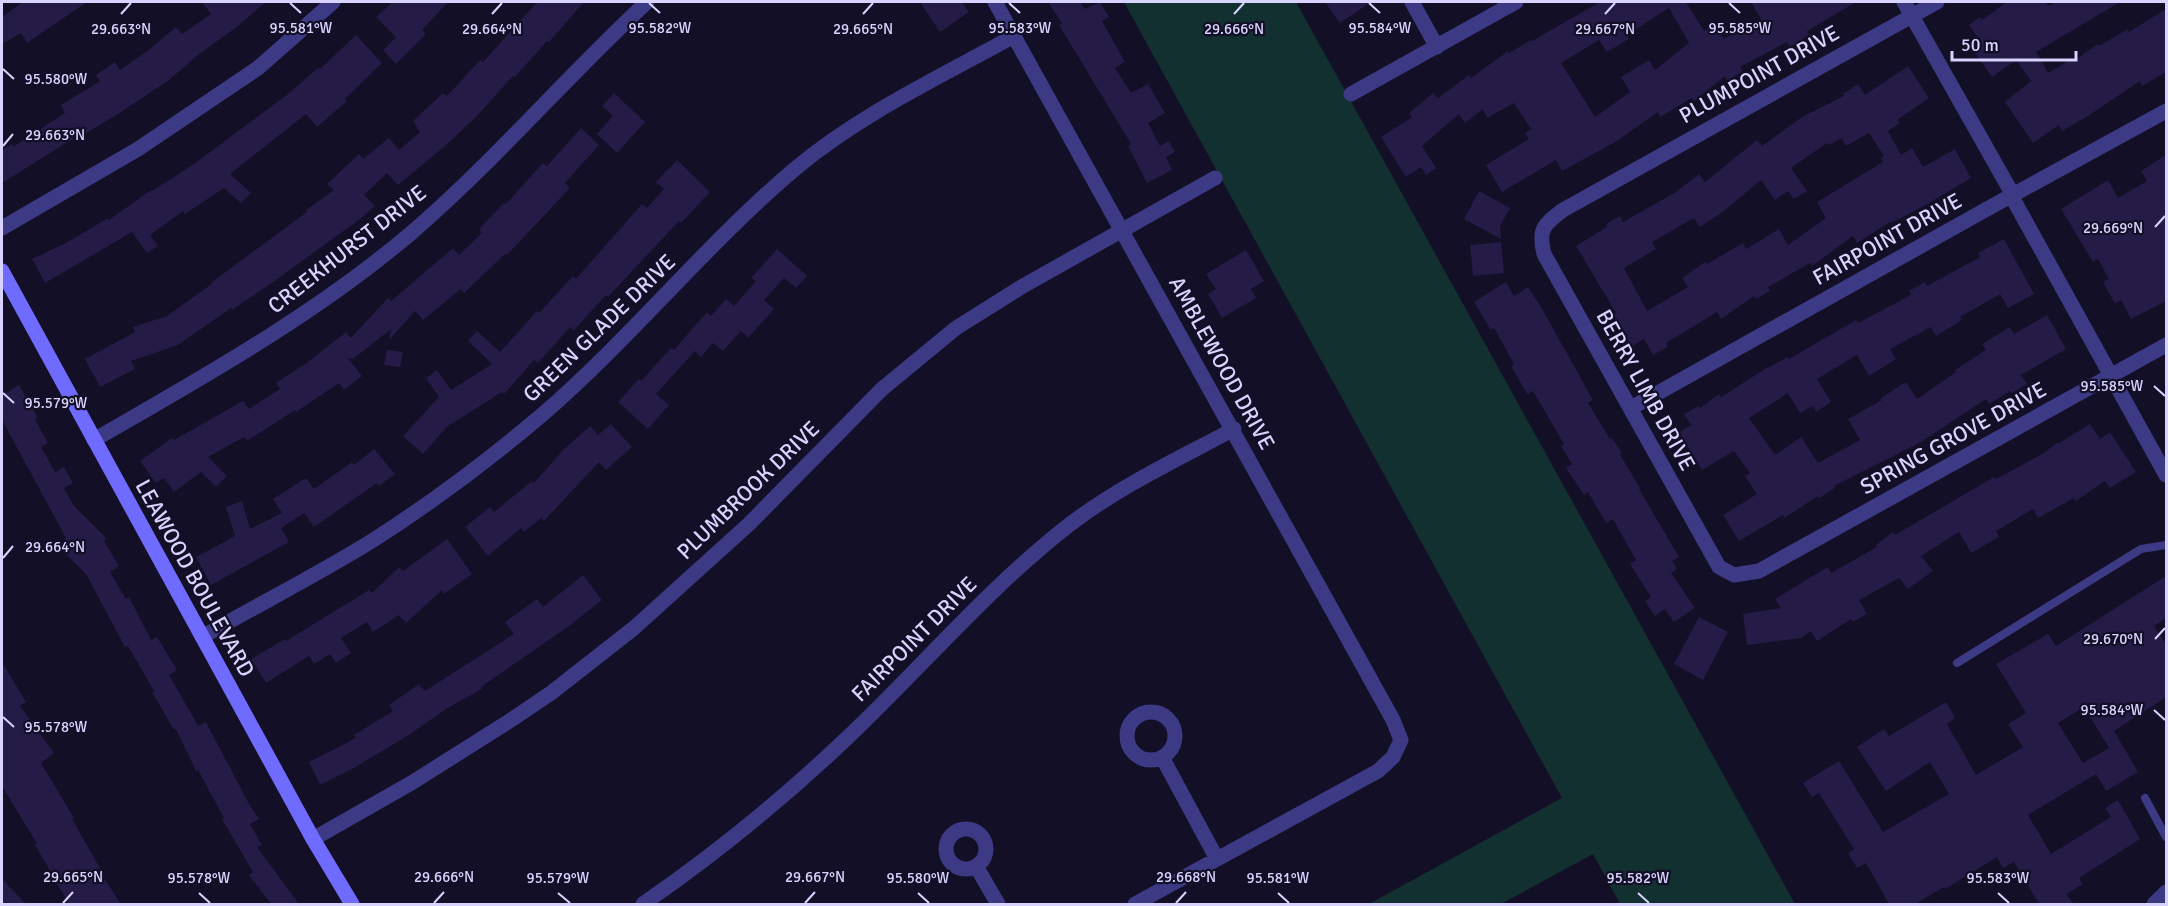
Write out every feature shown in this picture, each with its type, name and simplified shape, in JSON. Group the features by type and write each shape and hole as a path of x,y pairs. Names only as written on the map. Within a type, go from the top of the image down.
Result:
{"street":[{"path":"2,228 138,150 248,75 333,2"},
{"name":"CREEKHURST DRIVE","path":"94,440 225,365 284,327 409,234 469,179 647,2"},
{"name":"AMBLEWOOD DRIVE","path":"995,2 1233,429 1393,720 1401,740 1393,757 1378,771 1217,859"},
{"path":"1412,2 1437,47"},
{"path":"1351,94 1516,2"},
{"path":"1904,2 2166,475"},
{"name":"PLUMPOINT DRIVE","path":"1636,169 1937,2"},
{"name":"GREEN GLADE DRIVE","path":"202,637 374,540 489,459 592,369 753,207 797,168 835,138 877,111 1014,36"},
{"name":"FAIRPOINT DRIVE","path":"1632,408 2166,111"},
{"name":"BERRY LIMB DRIVE","path":"1636,169 1546,222 1540,237 1544,254 1719,567 1734,575 1759,571 1824,535"},
{"name":"PLUMBROOK DRIVE","path":"313,839 413,782 551,693 634,628 715,557 882,389 931,346 983,309 1215,178"},
{"name":"LEAWOOD BOULEVARD","path":"2,271 313,839 352,904"},
{"name":"SPRING GROVE DRIVE","path":"1824,535 2166,345"},
{"name":"FAIRPOINT DRIVE","path":"644,904 720,849 795,786 847,738 996,588 1047,543 1108,498 1233,429"},
{"path":"1135,904 1217,859 1162,757"},
{"path":"976,866 998,904"},
{"path":"2154,904 2166,892"}],"lane":[{"path":"1957,663 2141,549 2166,545"},
{"path":"2145,798 2166,837"}],"green space":[{"path":"1124,2 1296,2 1795,904 1620,904 1593,854 1501,904 1369,904 1562,798"}],"building":[{"path":"23,2 87,2 27,43 21,33 2,44 2,17"},
{"path":"202,2 266,2 169,80 121,112 2,183 2,150 12,144 13,147 65,113 61,105 100,81 96,75 115,62 120,70 176,27 182,34 211,14"},
{"path":"393,2 448,2 422,30 426,34 396,64 383,50 396,37 376,17"},
{"path":"537,2 584,2 548,43 547,41 515,77 513,76 476,117 445,146 398,185 387,173 364,195 375,206 276,280 178,345 131,361 135,369 100,387 85,359 135,332 133,327 167,316 213,283 334,190 327,184 359,154 363,159 389,138 399,150 420,132 413,121 443,93 447,96 480,60 483,62"},
{"path":"920,2 962,2 969,12 940,32"},
{"path":"1048,2 1080,2 1085,9 1100,2 1109,17 1102,21 1125,62 1115,68 1131,93 1148,84 1165,113 1148,123 1160,146 1169,141 1175,152 1166,157 1172,170 1147,183 1128,146 1131,144 1059,25 1062,23"},
{"path":"1325,2 1371,2 1340,23"},
{"path":"1600,2 1686,2 1704,31 1715,24 1724,39 1761,19 1751,2 1856,2 1807,31 1809,35 1790,47 1787,42 1740,67 1743,71 1727,81 1725,76 1694,101 1692,98 1660,117 1658,112 1617,141 1562,171 1556,160 1502,192 1486,165 1529,139 1525,133 1531,129 1514,103 1487,118 1483,109 1465,123 1459,114 1422,146 1436,168 1426,175 1421,167 1406,177 1381,137 1412,117 1409,113 1433,93 1438,98 1469,75 1471,78 1508,51 1509,53","holes":["1669,8 1689,43 1655,70 1649,60 1621,77 1630,92 1595,117 1561,63 1599,40 1607,52 1629,39 1627,35"]},
{"path":"2007,2 2045,2 2048,6 2057,2 2120,2 2036,52 2048,73 2074,58 2075,60 2098,44 2099,46 2128,29 2129,32 2166,9 2166,72 2142,86 2140,81 2088,116 2062,131 2059,125 2033,143 2005,102 2031,81 2016,60 1992,77 1971,47 1980,41 1969,25 1980,17 1982,20"},
{"path":"356,35 382,63 345,99 347,101 317,127 306,114 230,174 251,193 241,203 224,188 185,214 183,211 150,235 158,246 147,253 132,232 45,283 32,259 66,243 108,218 109,220 151,190 194,164 288,94 318,68 320,69"},
{"path":"1908,66 1929,98 1897,120 1900,123 1888,131 1901,155 1912,148 1923,167 1955,149 1971,178 1924,206 1890,222 1857,243 1853,236 1812,266 1810,263 1768,287 1770,291 1756,299 1754,296 1721,319 1717,312 1666,343 1668,347 1653,355 1644,339 1631,347 1613,315 1616,313 1576,246 1620,216 1623,222 1676,192 1699,174 1705,182 1757,140 1762,146 1802,117 1844,96 1843,94 1858,84 1865,95","holes":["1869,133 1884,156 1880,158 1883,162 1817,202 1826,218 1788,245 1779,229 1746,249 1743,243 1707,264 1705,262 1682,278 1688,287 1647,311 1624,268 1656,249 1652,242 1694,218 1700,227 1724,211 1761,180 1775,200 1788,191 1794,199 1807,191 1791,168 1827,143 1829,145 1842,138 1846,146"]},
{"path":"614,93 645,122 617,153 597,134 613,116 602,106"},
{"path":"581,128 599,145 565,183 570,188 507,255 505,254 464,293 461,289 423,320 415,311 389,340 391,329 353,359 348,358 362,376 344,390 339,383 247,441 244,437 208,457 227,476 216,487 201,472 174,492 164,478 156,483 140,461 172,438 174,440 243,401 249,409 280,389 276,383 308,362 346,332 351,338 388,298 391,301 453,248 459,255 482,233 479,229 504,203 506,204 543,163 547,166"},
{"path":"2166,155 2166,301 2131,319 2121,300 2115,304 2103,282 2109,279 2098,259 2093,262 2061,209 2108,180 2118,198 2147,181 2141,171"},
{"path":"677,160 710,192 681,223 679,221 608,297 606,295 574,330 570,327 538,363 534,360 504,394 502,392 448,426 423,454 403,436 439,397 426,378 437,370 451,390 492,364 468,341 477,331 500,352 573,276 576,279 642,204 647,208 664,189 656,182"},
{"path":"1479,191 1510,208 1500,226 1501,239 1464,219"},
{"path":"2004,239 2034,294 2008,308 2000,294 1960,317 1962,320 1936,336 1931,327 1890,349 1896,359 1869,376 1857,355 1817,379 1831,402 1816,412 1813,406 1800,413 1788,393 1749,418 1775,455 1801,437 1818,463 1860,440 1848,419 1882,400 1881,398 1906,382 1917,399 1986,350 1982,344 2010,327 2014,334 2047,315 2066,349 2021,375 2027,384 2012,393 2010,391 1989,404 1986,399 1921,442 1834,486 1835,488 1819,498 1818,496 1784,518 1783,515 1739,541 1723,515 1757,494 1745,476 1750,473 1734,451 1702,470 1679,432 1691,425 1684,414 1699,406 1700,408 1719,394 1721,397 1765,369 1788,357 1789,359 1856,320 1858,323 1911,295 1909,291 1925,282 1927,286 1980,257 1978,253"},
{"path":"1501,242 1504,273 1473,276 1470,245"},
{"path":"777,249 807,276 796,288 784,278 764,300 774,309 748,338 741,331 723,351 713,343 701,357 695,351 656,394 669,405 648,429 618,402 671,348 674,350 707,312 711,316 726,299 734,306 756,281 751,278"},
{"path":"1246,250 1264,281 1251,289 1256,298 1222,318 1208,294 1216,289 1206,274"},
{"path":"1506,282 1514,296 1528,287 1541,307 1593,400 1588,403 1610,439 1612,438 1622,453 1620,455 1679,557 1672,561 1677,569 1671,573 1695,608 1674,622 1665,609 1655,616 1645,601 1651,597 1630,564 1636,560 1613,519 1606,523 1588,492 1584,495 1566,468 1572,464 1561,446 1564,444 1533,391 1527,394 1494,328 1491,330 1474,302"},
{"path":"387,350 403,352 400,367 384,365"},
{"path":"19,385 38,418 35,419 48,443 41,447 55,472 64,467 73,483 64,488 74,506 106,538 104,541 119,566 110,572 126,599 129,597 151,640 157,637 177,670 169,675 198,726 206,722 259,819 250,824 262,845 257,847 299,904 271,904 249,875 253,872 222,819 224,818 198,770 196,771 176,729 174,730 152,692 154,691 128,646 125,647 86,574 58,546 66,538 2,420 2,395"},
{"path":"611,424 632,447 606,470 599,462 544,521 541,518 524,532 521,528 488,556 465,527 490,507 494,512 532,481 534,483 563,450 590,426 598,435"},
{"path":"2090,424 2100,439 2110,432 2136,472 2110,488 2105,481 2076,501 2074,498 2038,518 2033,509 1996,531 1999,537 1971,553 1959,532 1921,556 1933,571 1908,589 1899,578 1859,600 1867,614 1853,622 1851,619 1817,641 1811,631 1801,638 1747,645 1743,614 1781,608 1775,599 1809,578 1828,567 1831,573 1877,547 1876,545 1893,532 1895,535 1994,477 1996,479 2044,453 2058,442"},
{"path":"374,449 395,474 379,486 377,483 314,527 304,513 281,528 289,542 211,585 196,557 235,536 226,507 242,501 250,529 282,513 273,499 306,478 314,489 352,462 354,465"},
{"path":"447,539 472,574 444,594 442,590 406,623 399,615 373,632 367,622 341,638 351,653 336,663 330,654 314,664 309,656 266,683 251,659 285,639 286,641 369,590 372,593 399,567 403,571"},
{"path":"583,575 602,600 569,626 481,687 482,689 446,709 409,735 354,768 320,785 309,762 356,738 354,735 393,711 389,705 419,684 425,691 514,634 505,622 537,599 543,607"},
{"path":"2166,576 2166,618 2154,626 2166,644 2166,697 2114,731 2138,772 2106,791 2096,774 2028,815 2051,854 2111,817 2105,808 2118,800 2140,839 2079,878 2083,884 2066,894 2074,904 2039,904 2014,862 2003,868 1997,857 1945,889 1944,887 1915,904 1889,904 1866,863 1857,868 1848,853 1854,849 1819,793 1812,797 1803,783 1839,761 1883,832 1949,794 1930,762 1886,791 1857,747 1884,729 1889,736 1946,702 1955,718 1947,724 1976,775 2023,747 2008,724 2026,713 1996,664 2048,634 2056,646","holes":["2084,707 2109,748 2083,763 2058,723"]},
{"path":"1699,617 1728,632 1703,680 1674,664"},
{"path":"2,662 26,702 20,706 54,753 41,763 74,818 72,819 100,868 98,869 121,904 69,904 2,786"},
{"path":"2,879 26,904 2,904"}]}
